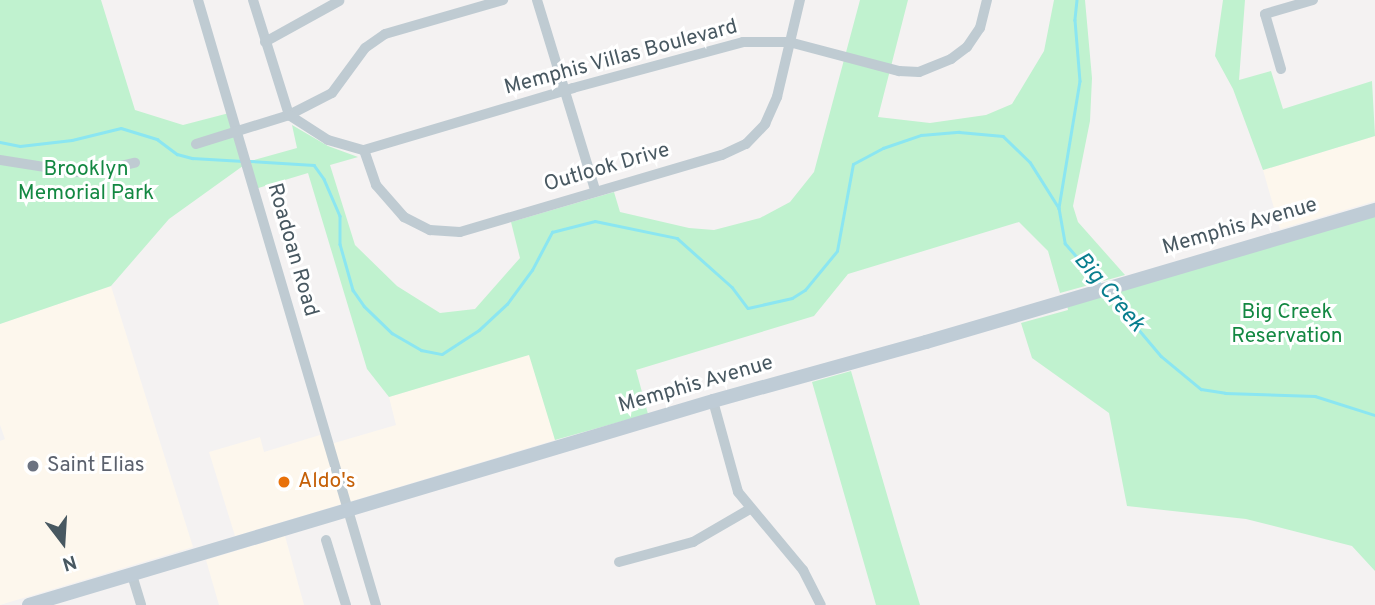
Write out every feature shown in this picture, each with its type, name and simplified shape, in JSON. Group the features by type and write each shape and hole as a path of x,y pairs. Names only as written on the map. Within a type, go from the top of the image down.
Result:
{"main road":[{"name":"Memphis Avenue","path":"29,605 713,401 926,342 1375,210"}],"street":[{"name":"Roadoan Road","path":"198,0 376,605"},
{"path":"253,0 289,116 328,140 364,150"},
{"path":"196,144 289,116 332,93 365,48 385,34 503,0"},
{"path":"537,0 595,190"},
{"name":"Outlook Drive","path":"364,150 376,185 388,202 404,217 430,230 460,232 595,190 722,155 746,144 765,124 777,97 800,0"},
{"name":"Memphis Villas Boulevard","path":"364,150 743,42 789,43 899,71 919,72 951,59 967,47 980,28 987,0"},
{"path":"1281,69 1265,14 1313,0"},
{"path":"265,42 340,1"},
{"path":"0,160 78,172 99,171 135,163"},
{"path":"713,401 738,492 803,570 821,605"},
{"path":"619,562 693,542 750,509"},
{"path":"326,540 346,605"},
{"path":"132,575 141,605"}],"shaded area":[{"path":"1375,136 1375,201 1280,229 1263,170"},
{"path":"111,286 193,547 0,605 0,441 5,439 0,425 0,324"},
{"path":"530,354 555,440 235,536 209,452 260,437 264,452 320,435 324,446 396,425 389,397"},
{"path":"285,536 304,605 219,605 206,560"}],"green space":[{"name":"Brooklyn Memorial Park","path":"0,0 101,0 135,110 183,125 233,112 247,162 297,148 292,125 328,146 358,157 330,165 355,245 397,286 440,313 475,309 520,258 511,222 614,192 620,212 689,228 714,230 760,218 790,202 814,172 860,0 908,0 878,117 930,123 986,115 1012,104 1044,51 1054,0 1085,0 1092,78 1090,121 1073,206 1078,222 1125,275 1060,293 1048,251 1019,222 848,274 814,316 636,370 648,414 555,440 529,355 389,397 367,369 308,173 255,189 247,163 169,219 111,286 0,324"},
{"path":"1223,0 1245,0 1239,80 1271,71 1283,109 1372,81 1375,136 1263,170 1233,89 1215,56"},
{"name":"Big Creek Reservation","path":"1375,210 1375,571 1352,546 1246,519 1127,506 1109,413 1032,358 1021,323 1068,310 1066,300"},
{"path":"851,371 920,605 876,605 812,382"}],"waterway":[{"name":"Big Creek","path":"1077,0 1075,20 1080,81 1059,208 1065,243 1101,285"},
{"path":"0,142 20,146 72,140 121,128 157,139 177,154 192,158 243,161"},
{"path":"250,161 314,165 324,179 340,216 340,244 353,290 364,306 392,333 421,350 442,354 479,330 507,304 532,270 552,232 595,221 677,238 732,287 748,308 792,298 805,290 837,251 853,164 883,148 921,135 959,132 1003,136 1030,162 1059,208"},
{"name":"Big Creek","path":"1108,293 1161,356 1201,389 1225,393 1315,396 1375,415"}],"place":[{"name":"Saint Elias","path":"33,466"},
{"name":"Aldo's","path":"284,482"}]}
